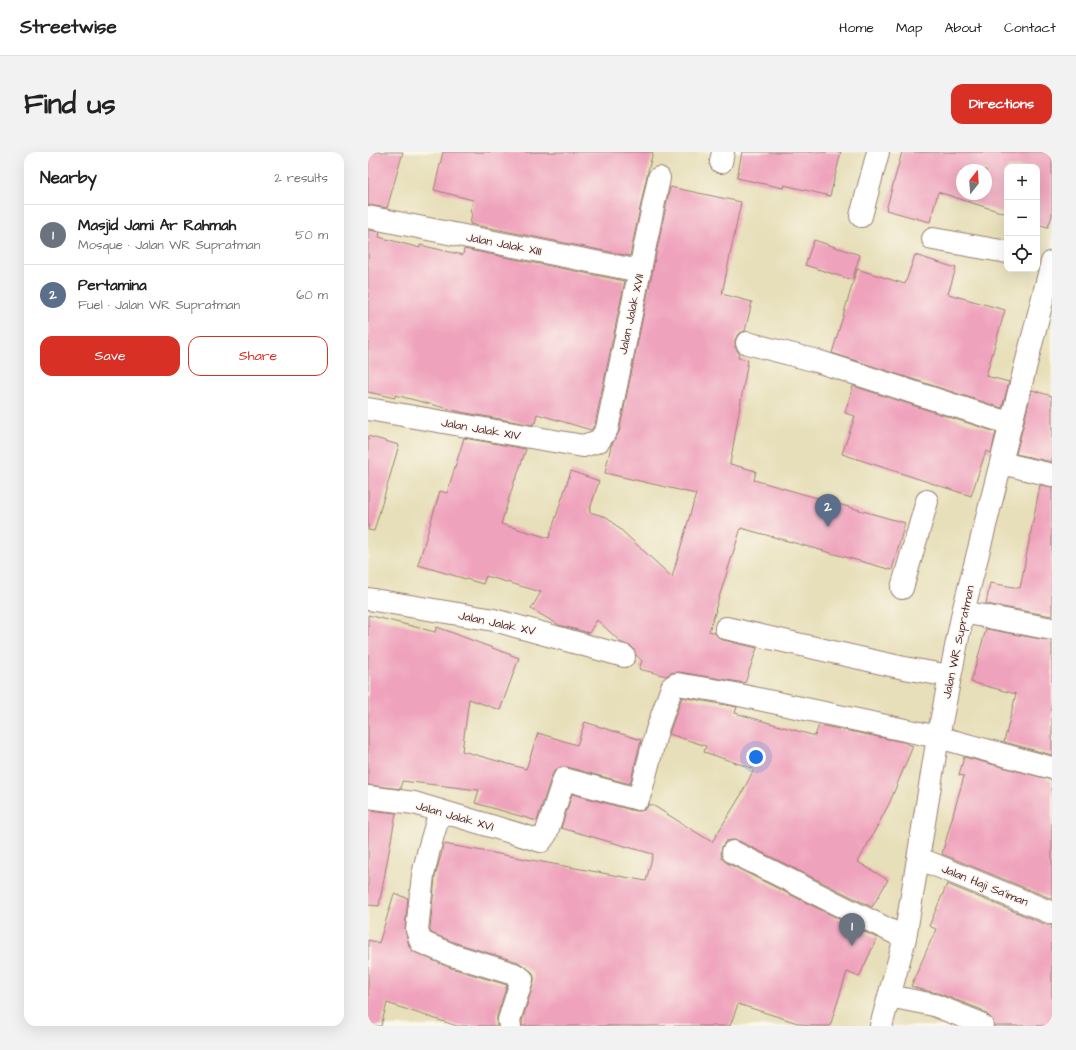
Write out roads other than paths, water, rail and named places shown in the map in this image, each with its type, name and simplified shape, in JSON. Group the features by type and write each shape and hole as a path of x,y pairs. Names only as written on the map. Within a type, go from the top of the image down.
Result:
{"street":[{"path":"861,216 878,152"},
{"name":"Jalan Jalak XVII","path":"594,443 599,441 608,429 659,178"},
{"name":"Jalan Jalak XIII","path":"368,217 640,271"},
{"path":"933,239 1004,251"},
{"path":"1040,259 1052,261"},
{"name":"Jalan WR Supratman","path":"881,1026 905,938 938,737 963,612 1052,261"},
{"path":"747,343 817,362 1011,424"},
{"name":"Jalan Jalak XIV","path":"368,410 583,446 594,443"},
{"path":"1001,463 1052,475"},
{"path":"902,588 927,501"},
{"name":"Jalan Jalak XV","path":"368,599 494,620 624,656"},
{"path":"963,612 1052,629"},
{"path":"726,628 904,668 950,676"},
{"name":"Jalan Jalak XVI","path":"368,797 414,803 541,841 546,834 564,779 638,799 657,730 672,687 677,684 728,693 938,737"},
{"path":"938,737 1052,768"},
{"path":"440,811 423,876 417,930 422,942 452,955 514,974 522,979 509,1020 510,1026"},
{"path":"733,852 905,938"},
{"name":"Jalan Haji Sa'iman","path":"918,858 1052,913"},
{"path":"889,996 934,1005 977,1022 982,1026"}],"place":[{"name":"Pertamina","path":"828,527"},
{"name":"Masjid Jami Ar Rahmah","path":"852,946"}]}
